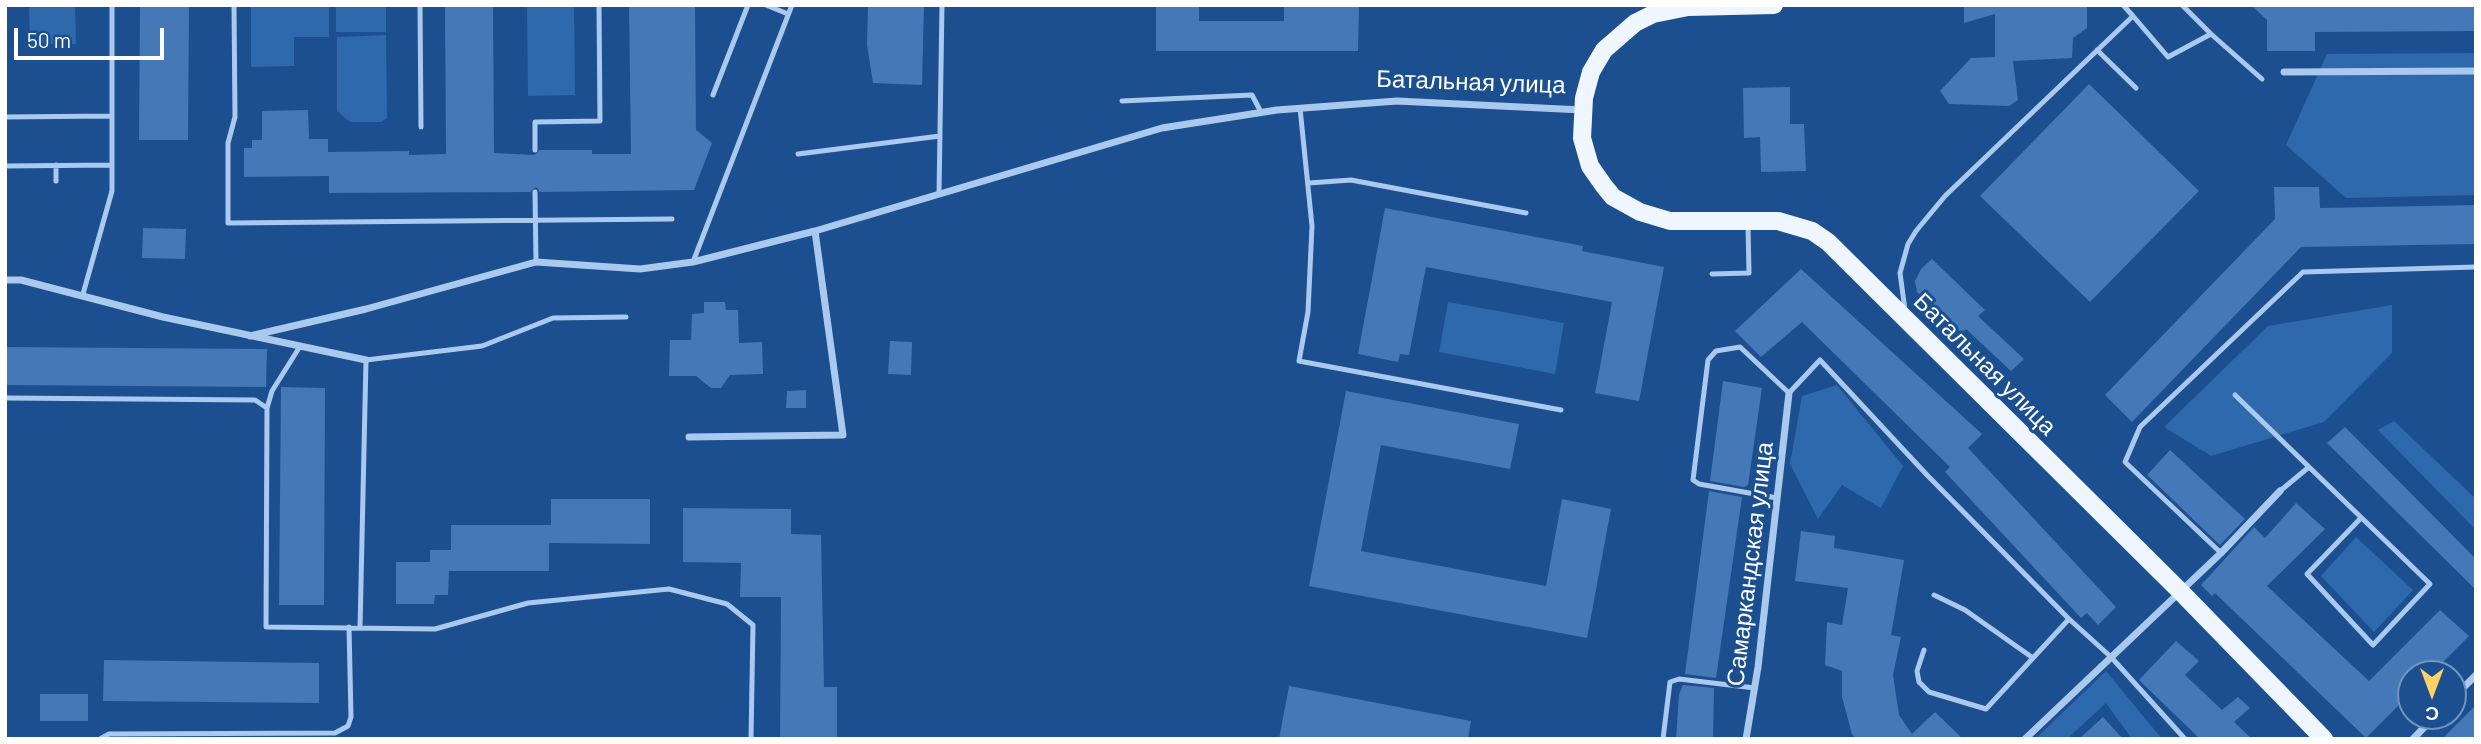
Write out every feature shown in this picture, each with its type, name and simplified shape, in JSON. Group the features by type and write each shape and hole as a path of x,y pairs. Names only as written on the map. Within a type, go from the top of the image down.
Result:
{"main road":[{"path":"1582,110 1591,72 1604,50 1635,23 1674,7 1774,5"},
{"name":"Батальная улица","path":"1582,110 1582,138 1590,166 1614,197 1640,212 1670,221 1778,222 1812,231 1857,269 1908,324 2180,591 2324,739"}],"street":[{"path":"2284,72 2476,71"},
{"name":"Батальная улица","path":"250,336 366,309 536,262 640,269 693,262 815,231 1162,128 1261,112 1396,101 1582,110"},
{"path":"689,437 843,435 815,231"},
{"path":"5,280 21,280 163,317 299,348 366,360"},
{"name":"Самаркандская улица","path":"1746,739 1755,688 1789,393"},
{"path":"2025,739 2221,553 2280,491"}],"lane":[{"path":"83,294 112,191 111,5"},
{"path":"234,5 235,117 228,143 228,223 672,219"},
{"path":"420,5 421,127"},
{"path":"535,150 535,122 600,121 599,5"},
{"path":"713,95 748,5"},
{"path":"765,5 788,14"},
{"path":"693,262 792,5"},
{"path":"939,194 942,5"},
{"path":"2123,5 2168,57 2211,34"},
{"path":"2182,5 2262,79"},
{"path":"1908,324 1901,295 1900,273 1908,244 1935,208 2133,16"},
{"path":"2098,50 2136,88"},
{"path":"1122,101 1252,94 1261,112"},
{"path":"1300,108 1309,183 1311,270 1299,361 1561,410"},
{"path":"5,117 111,116"},
{"path":"798,154 940,135"},
{"path":"56,165 56,181"},
{"path":"5,166 112,165"},
{"path":"1309,183 1351,180 1525,213"},
{"path":"535,192 536,262"},
{"path":"1712,274 1749,272 1748,222"},
{"path":"2221,553 2125,462 2140,427 2303,272 2476,267"},
{"path":"360,628 366,360 482,346 553,318 626,317"},
{"path":"1777,498 1699,484 1693,480 1708,360 1716,351 1740,347 1789,393 1820,360 1927,475 2110,657 2185,739"},
{"path":"299,348 272,391 267,408 267,627 435,629 527,603 669,589 727,604 753,625 751,739"},
{"path":"2235,395 2430,584 2373,645 2307,574 2360,519"},
{"path":"5,398 255,400 267,408"},
{"path":"2280,491 2309,467"},
{"path":"1934,595 1965,610 2034,657"},
{"path":"1924,650 1917,671 1919,682 1929,692 1986,709 2069,619"},
{"path":"100,739 109,734 265,736 335,733 348,726 351,717 349,627"},
{"path":"1663,739 1671,682 1679,679 1755,688"}],"shaded area":[{"path":"29,5 75,5 76,44 30,44"},
{"path":"251,5 329,5 329,37 294,37 294,66 251,67"},
{"path":"336,5 386,5 386,32 336,32"},
{"path":"527,5 574,5 575,95 528,96"},
{"path":"386,35 387,118 381,122 350,122 337,111 337,37"},
{"path":"2476,53 2476,195 2346,198 2286,145 2327,54"},
{"path":"1448,302 1564,323 1555,374 1439,352"},
{"path":"2392,305 2392,353 2324,422 2211,456 2164,427 2268,326"},
{"path":"1837,385 1903,466 1881,508 1842,485 1818,519 1790,464 1802,396"},
{"path":"2394,421 2476,499 2476,530 2378,430"},
{"path":"2356,537 2413,590 2374,632 2321,576"},
{"path":"2106,671 2162,739 2132,739 2106,703 2067,739 2035,739"}],"building":[{"path":"140,5 189,5 188,140 139,140"},
{"path":"445,5 493,5 494,153 534,155 540,150 592,150 592,154 631,154 629,5 695,5 696,130 712,143 694,190 540,192 536,187 530,192 329,193 329,176 244,177 244,148 252,148 252,140 262,140 262,111 308,110 309,139 328,139 328,152 409,151 409,155 446,154"},
{"path":"868,5 924,5 922,85 873,83 867,45"},
{"path":"1156,5 1199,5 1199,21 1284,21 1284,5 1359,5 1358,51 1156,51"},
{"path":"1964,5 2087,5 2087,28 2073,38 2072,58 2013,61 2018,100 2009,106 1949,104 1940,91 1971,58 1995,57 1995,14 1964,23"},
{"path":"2251,5 2476,5 2476,31 2315,32 2315,51 2267,51 2267,20"},
{"path":"2089,84 2199,191 2090,302 1980,196"},
{"path":"1790,87 1790,124 1804,124 1806,171 1761,172 1760,137 1744,138 1743,88"},
{"path":"2274,187 2319,187 2320,208 2476,205 2476,244 2301,247 2132,422 2105,395 2275,219"},
{"path":"1385,208 1583,246 1582,251 1664,267 1639,401 1595,393 1612,302 1426,267 1409,355 1400,354 1398,362 1358,354"},
{"path":"143,228 186,229 185,259 142,258"},
{"path":"1932,259 1985,310 1978,316 2024,359 2011,371 1966,329 1962,333 1917,292 1915,281 1921,269"},
{"path":"1801,269 1982,434 1968,448 2116,607 2098,625 2087,613 2081,618 1945,472 1950,467 1802,322 1761,357 1735,331"},
{"path":"704,302 725,302 726,310 738,310 739,343 762,342 763,374 730,375 721,388 711,388 696,376 669,376 670,340 691,340 692,314 704,313"},
{"path":"890,341 912,342 911,375 888,374"},
{"path":"5,347 267,349 266,387 5,385"},
{"path":"1723,381 1762,388 1748,485 1744,487 1710,481"},
{"path":"281,387 325,388 324,605 279,605"},
{"path":"806,390 806,408 786,408 787,391"},
{"path":"1346,391 1519,424 1510,469 1381,445 1361,551 1546,586 1562,499 1611,509 1587,638 1309,586"},
{"path":"2345,427 2476,559 2476,590 2327,443"},
{"path":"2170,450 2245,519 2220,545 2147,475"},
{"path":"1709,491 1742,497 1716,678 1685,674"},
{"path":"551,499 650,499 650,544 549,543 549,571 449,571 448,595 435,595 434,604 396,604 396,562 430,562 430,550 451,550 451,525 551,525"},
{"path":"2296,503 2325,529 2267,586 2369,681 2440,610 2469,636 2445,660 2397,660 2397,707 2366,738 2215,593 2212,596 2201,585 2254,527 2265,538"},
{"path":"683,508 791,509 791,534 821,535 824,687 837,687 837,739 780,739 781,597 740,597 741,563 683,562"},
{"path":"1801,531 1835,536 1834,548 1904,560 1891,635 1901,637 1893,675 1899,715 1912,734 1935,712 1963,739 1856,739 1852,734 1842,697 1842,671 1825,665 1827,622 1842,625 1848,588 1795,581"},
{"path":"2176,641 2199,661 2185,675 2222,710 2238,697 2250,708 2234,722 2252,739 2200,739 2139,680"},
{"path":"104,660 319,663 319,703 103,701"},
{"path":"1683,685 1714,688 1713,739 1676,739 1679,694"},
{"path":"1289,686 1471,721 1468,739 1279,739"},
{"path":"40,694 88,694 88,721 40,721"},
{"path":"2476,705 2476,739 2442,739 2451,730 2467,730 2467,714"},
{"path":"2103,717 2123,739 2079,739"}]}
